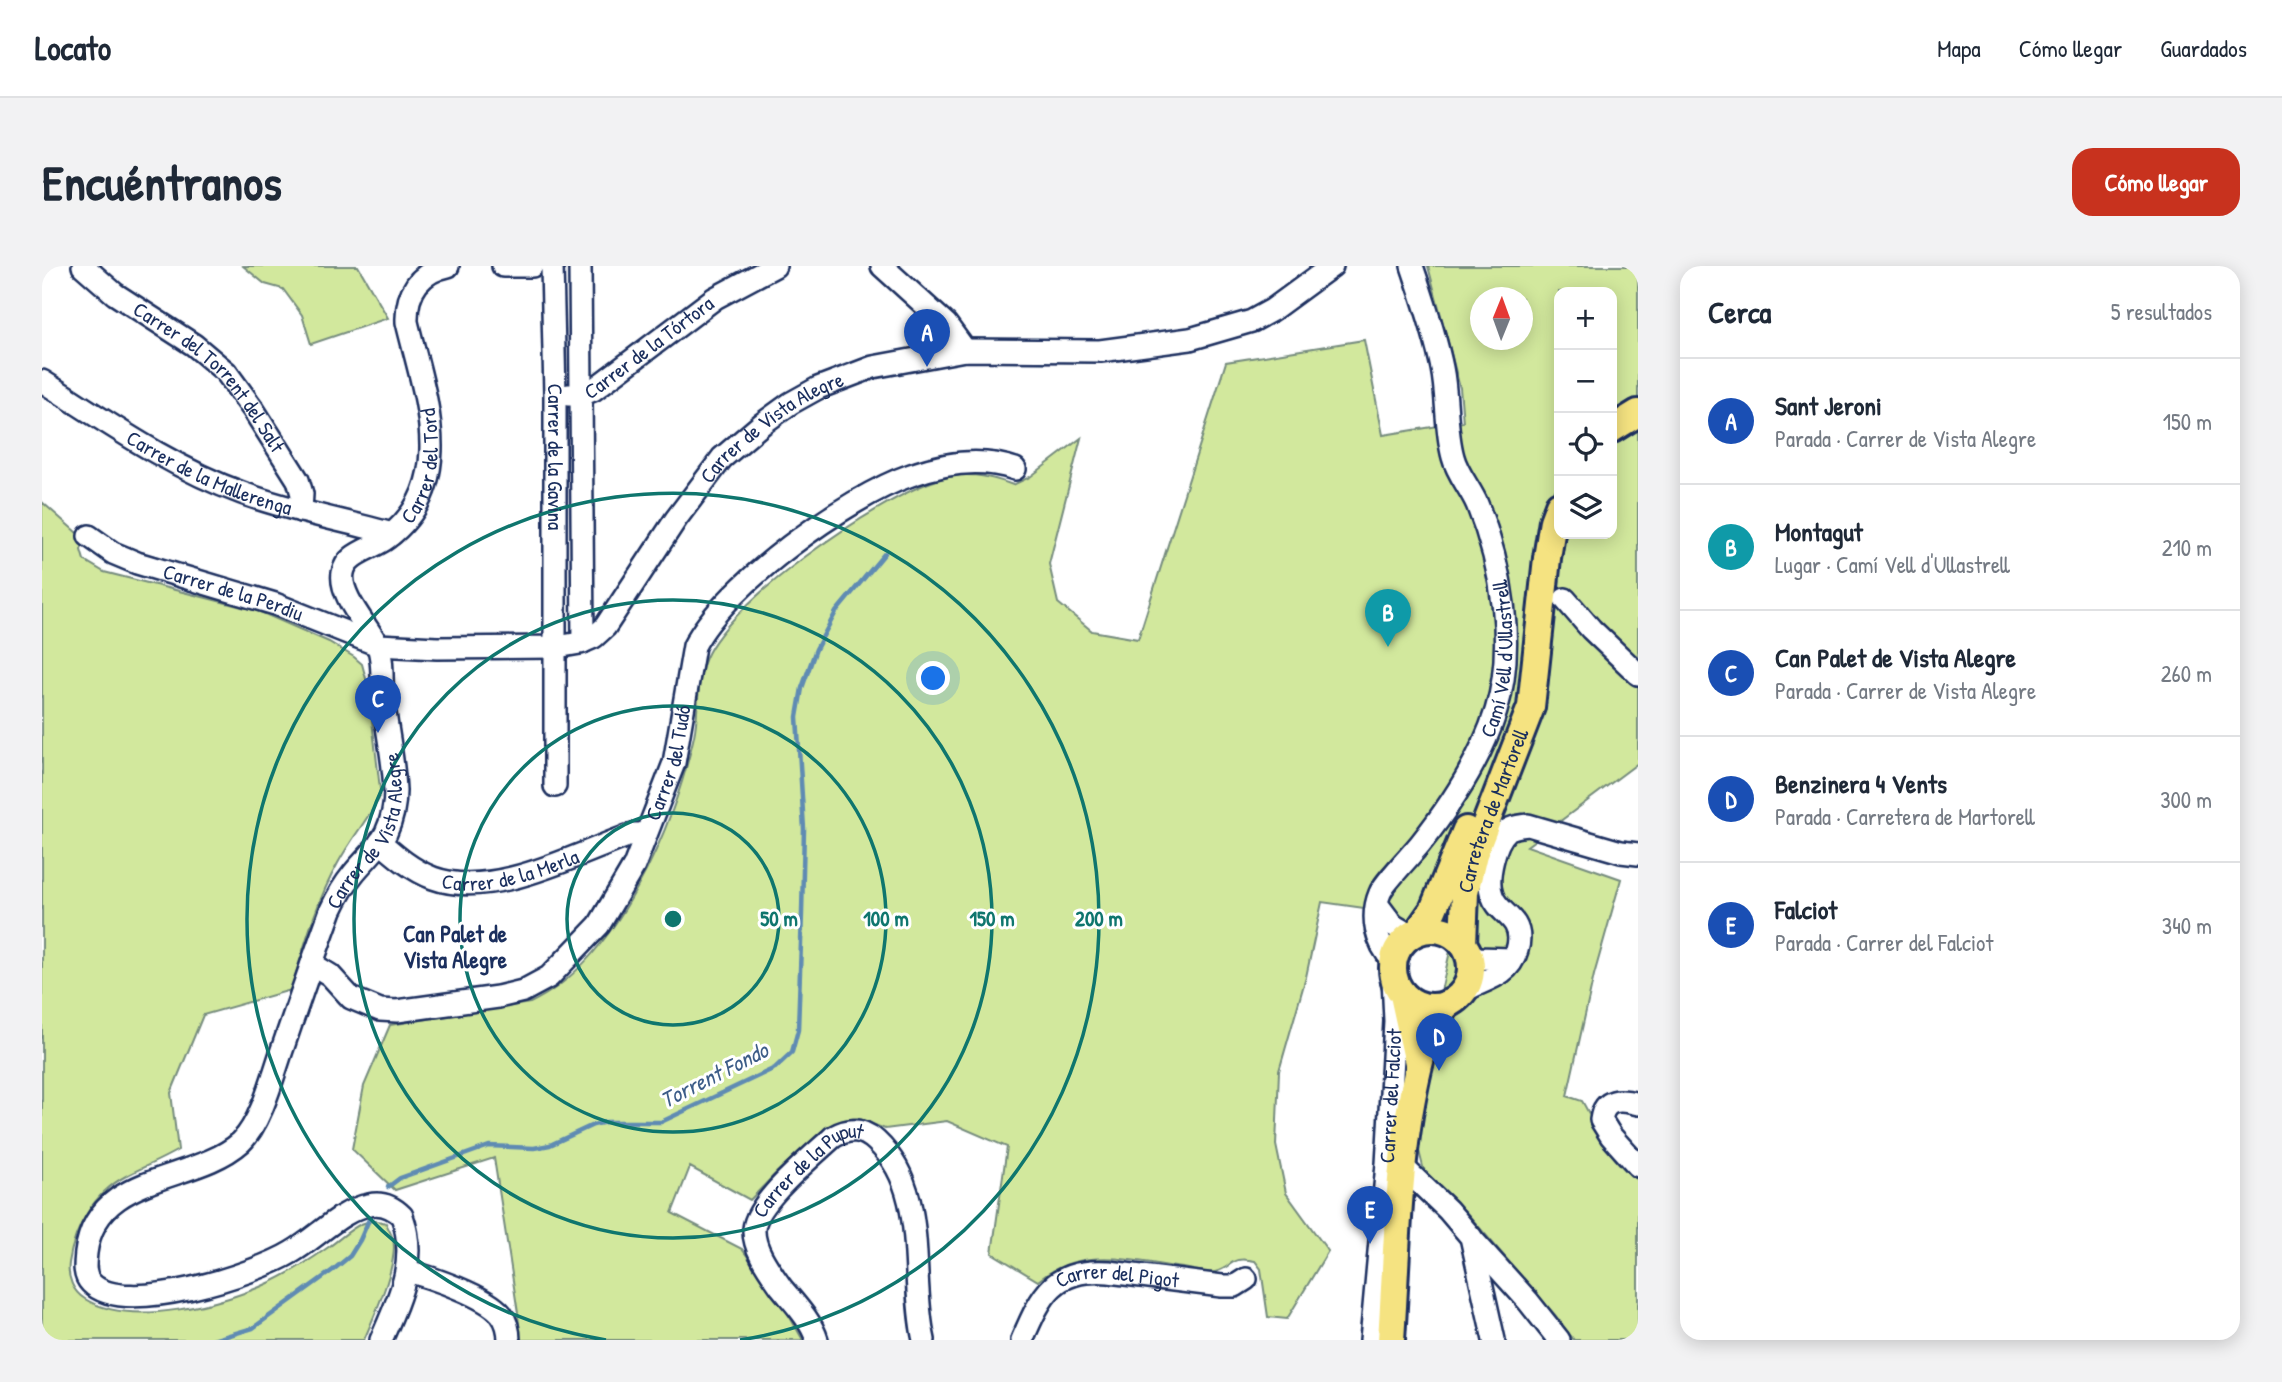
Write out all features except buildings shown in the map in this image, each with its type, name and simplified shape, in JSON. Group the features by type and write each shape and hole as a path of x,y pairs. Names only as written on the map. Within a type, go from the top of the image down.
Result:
{"main road":[{"path":"1617,426 1638,413"},
{"name":"Carretera de Martorell","path":"1391,1340 1401,1165 1418,1063 1439,1014 1455,998 1471,972 1466,948 1464,911 1468,877 1474,854 1531,707 1532,678 1554,519"},
{"name":"Carretera de Martorell","path":"1418,1063 1396,978 1397,949 1414,933 1439,897 1532,678"},
{"path":"1414,933 1429,928 1448,932 1466,948"},
{"path":"1396,978 1420,1006 1430,1007 1455,998"},
{"path":"1383,1225 1394,1294"}],"street":[{"name":"Carrer del Torrent del Salt","path":"83,266 115,295 194,345 226,372 298,480 302,494 301,511"},
{"name":"Carrer del Tord","path":"378,645 348,595 342,582 343,572 352,558 392,534 411,515 426,484 432,446 427,402 407,321 406,306 414,287 425,276 448,266"},
{"path":"503,266 533,266"},
{"name":"Carrer de la Gavina","path":"552,266 555,395 555,786"},
{"name":"Carrer de la Gavina","path":"580,266 583,642"},
{"name":"Carrer de la Tórtora","path":"555,395 581,394 593,390 715,298 775,266"},
{"path":"881,266 946,324 965,350"},
{"name":"Carrer de Vista Alegre","path":"381,1340 407,1271 409,1241 402,1216 383,1204 368,1205 351,1212 292,1252 254,1271 187,1289 135,1295 108,1293 87,1280 85,1268 91,1233 99,1218 113,1202 145,1184 232,1148 249,1133 341,890 380,842 391,821 395,792 378,645 437,648 554,647 583,642 594,637 606,627 709,472 722,457 791,403 839,379 873,366 965,350 1100,351 1190,339 1252,321 1272,310 1332,266"},
{"name":"Camí Vell d'Ullastrell","path":"1396,978 1378,939 1376,928 1381,890 1441,817 1484,741 1496,711 1505,650 1498,576 1488,532 1453,458 1442,368 1412,266"},
{"name":"Carrer de la Mallerenga","path":"42,381 156,453 243,494 392,534"},
{"name":"Carrer del Tudó","path":"312,964 330,975 351,998 380,1010 397,1011 437,1007 523,991 549,977 599,925 622,888 674,763 694,646 715,613 771,561 856,502 885,486 909,475 957,464 998,462 1015,468"},
{"name":"Carrer de la Perdiu","path":"89,536 113,552 137,563 275,604 378,645"},
{"path":"1565,599 1591,629 1638,674"},
{"path":"1455,998 1506,969 1519,942 1517,928 1498,908 1489,885 1489,873 1502,837 1508,830 1515,826 1528,825 1620,852 1638,854"},
{"name":"Carrer de la Merla","path":"380,842 400,860 420,872 436,879 476,885 516,877 633,834 646,834"},
{"path":"1378,905 1393,925 1414,933"},
{"path":"1466,948 1478,958 1513,959"},
{"name":"Carrer del Falciot","path":"1371,1340 1383,1225 1396,978"},
{"path":"1638,1104 1618,1100 1609,1102 1601,1120 1611,1136 1638,1166"},
{"name":"Carrer de la Puput","path":"817,1340 813,1329 757,1248 754,1238 755,1221 765,1203 833,1137 853,1130 867,1133 884,1148 900,1169 913,1225 924,1340"},
{"path":"1401,1165 1448,1210 1559,1340"},
{"path":"1471,1237 1494,1340"},
{"path":"407,1271 445,1283 495,1308 508,1326 509,1340"},
{"name":"Carrer del Pigot","path":"1022,1340 1044,1294 1059,1279 1070,1275 1109,1272 1222,1286 1235,1286 1246,1279"}],"green space":[{"path":"243,266 358,266 388,318 311,344 302,315 283,289 265,284"},
{"path":"1428,266 1638,266 1638,763 1527,846 1621,879 1594,975 1567,1096 1582,1101 1611,1153 1638,1180 1638,1340 1574,1340 1466,1212 1430,1182 1417,1143 1423,1071 1453,938 1364,908 1322,902 1306,977 1279,1071 1276,1145 1286,1193 1328,1251 1287,1319 1268,1317 1261,1269 1255,1261 1240,1260 1221,1270 1203,1272 1126,1260 1089,1259 1054,1270 1038,1281 992,1253 1007,1147 947,1121 885,1129 857,1118 843,1120 818,1135 750,1200 690,1167 672,1213 742,1249 783,1305 803,1340 520,1340 494,1158 395,1190 352,1149 364,1086 390,1025 530,1003 561,984 589,957 615,924 637,888 672,810 694,736 701,672 717,639 740,612 770,584 843,531 911,491 947,477 975,475 1013,485 1030,477 1081,438 1049,564 1058,603 1092,631 1138,639 1226,362 1364,340 1383,435 1463,422 1460,388"},
{"path":"42,502 85,540 81,550 84,560 104,572 258,611 329,642 354,657 362,664 368,686 380,789 379,799 343,855 323,893 291,990 203,1015 171,1093 178,1150 126,1176 95,1202 81,1225 72,1250 69,1274 72,1284 85,1299 127,1312 178,1310 204,1305 271,1282 309,1260 357,1226 380,1221 386,1223 394,1249 389,1275 364,1340 42,1340"}],"waterway":[{"name":"Torrent Fondo","path":"388,1187 400,1178 489,1146 534,1148 550,1145 593,1125 606,1122 661,1122 775,1068 792,1052 798,1030 802,913 804,829 797,717 802,688 816,649 836,612 885,553"},
{"name":"Torrent Fondo","path":"213,1340 253,1328 333,1270 350,1256 371,1215"}],"place":[{"name":"Sant Jeroni","path":"927,367"},
{"name":"Montagut","path":"1388,647"},
{"name":"Can Palet de Vista Alegre","path":"378,733"},
{"name":"Benzinera 4 Vents","path":"1439,1071"},
{"name":"Falciot","path":"1370,1244"}],"district":[{"name":"Can Palet de Vista Alegre","path":"455,947"}]}
